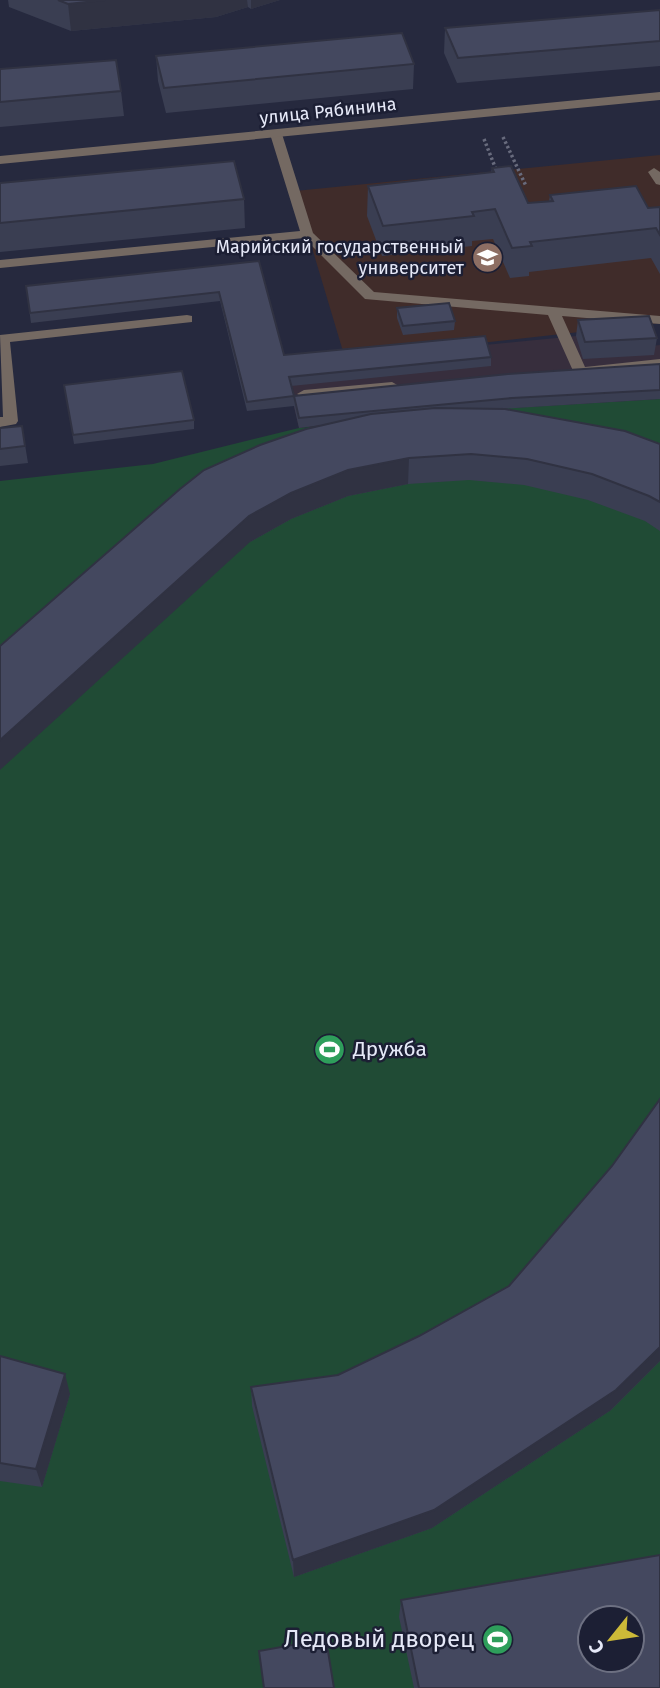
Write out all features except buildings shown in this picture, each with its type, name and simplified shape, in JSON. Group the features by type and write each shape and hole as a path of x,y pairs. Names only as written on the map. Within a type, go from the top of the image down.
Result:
{"street":[{"name":"улица Рябинина","path":"0,160 660,96"},
{"path":"276,134 307,234 370,296 660,320"},
{"path":"0,264 307,234"},
{"path":"554,313 572,371 660,363"},
{"path":"0,422 11,421 2,339 187,320"},
{"path":"304,394 400,386"}],"path":[{"path":"503,137 526,186"},
{"path":"484,139 499,176"}],"shaded area":[{"name":"Марийский государственный университет","path":"660,155 660,323 345,358 295,191"},
{"path":"646,332 651,346 660,345 660,399 511,408 299,428 284,365 576,336"}],"green space":[{"name":"Дружба","path":"660,399 660,1688 0,1688 0,481 153,464 299,428 511,408"}],"place":[{"name":"Марийский государственный университет","path":"487,257"},
{"name":"Дружба","path":"330,1049"},
{"name":"Ледовый дворец","path":"497,1639"}]}
